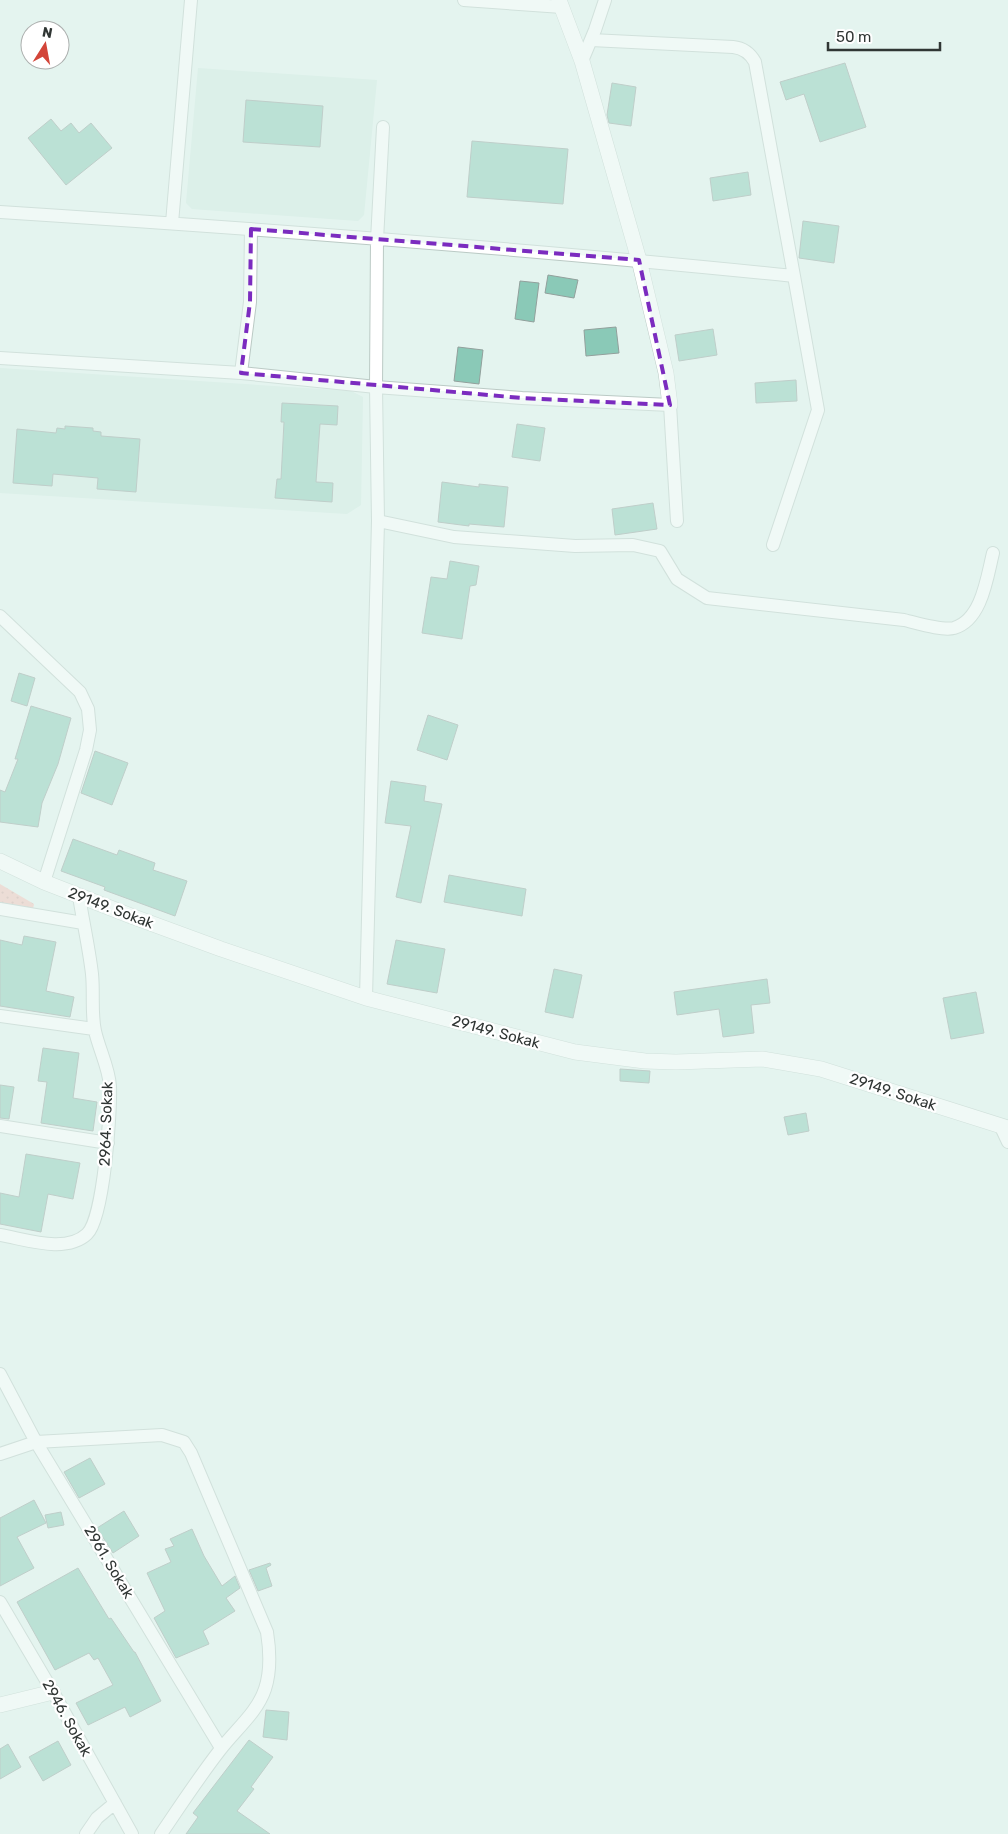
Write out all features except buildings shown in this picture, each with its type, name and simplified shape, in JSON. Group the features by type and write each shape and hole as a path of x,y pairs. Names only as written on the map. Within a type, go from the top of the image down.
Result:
{"street":[{"path":"172,223 191,0"},
{"path":"464,0 561,4 582,62 639,260 666,373 670,405 677,521"},
{"path":"582,62 605,0"},
{"path":"591,40 733,47 743,50 752,56 755,62 818,410 773,544"},
{"path":"366,998 378,521 376,387 377,240 384,127"},
{"path":"0,212 172,223 639,260 794,276"},
{"path":"241,373 250,302 251,229"},
{"path":"0,358 241,373 376,387 522,398 670,405"},
{"path":"378,521 454,537 575,546 633,545 660,551 677,579 707,598 904,620 935,627 953,628 968,620 982,598 993,553"},
{"path":"0,616 80,692 88,709 90,730 86,750 44,882"},
{"name":"29149. Sokak","path":"0,861 79,896 221,949 366,998 575,1052 645,1061 676,1062 762,1059 822,1069 1004,1127"},
{"name":"2964. Sokak","path":"0,1235 60,1245 70,1244 87,1235 92,1228 103,1186 108,1143 110,1084 94,1029 92,975 79,896"},
{"path":"0,910 83,923"},
{"path":"0,1016 94,1029"},
{"path":"0,1126 108,1143"},
{"path":"1004,1127 1008,1142"},
{"name":"2961. Sokak","path":"0,1374 36,1442 221,1748"},
{"path":"0,1454 36,1442 162,1435 184,1442 191,1453 267,1632 270,1652 265,1689 254,1710 221,1748 161,1834"},
{"name":"2946. Sokak","path":"0,1602 53,1692 132,1834"},
{"path":"0,1705 53,1692"},
{"path":"86,1834 97,1818 115,1803"}],"highlighted area":[{"path":"251,229 639,260 670,405 522,398 241,373 250,302"}],"shaded area":[{"path":"198,68 377,80 364,215 358,221 192,209 186,203"},
{"path":"0,368 351,391 363,397 361,505 347,514 0,493"},
{"path":"0,884 34,904 33,909 0,903"}]}
